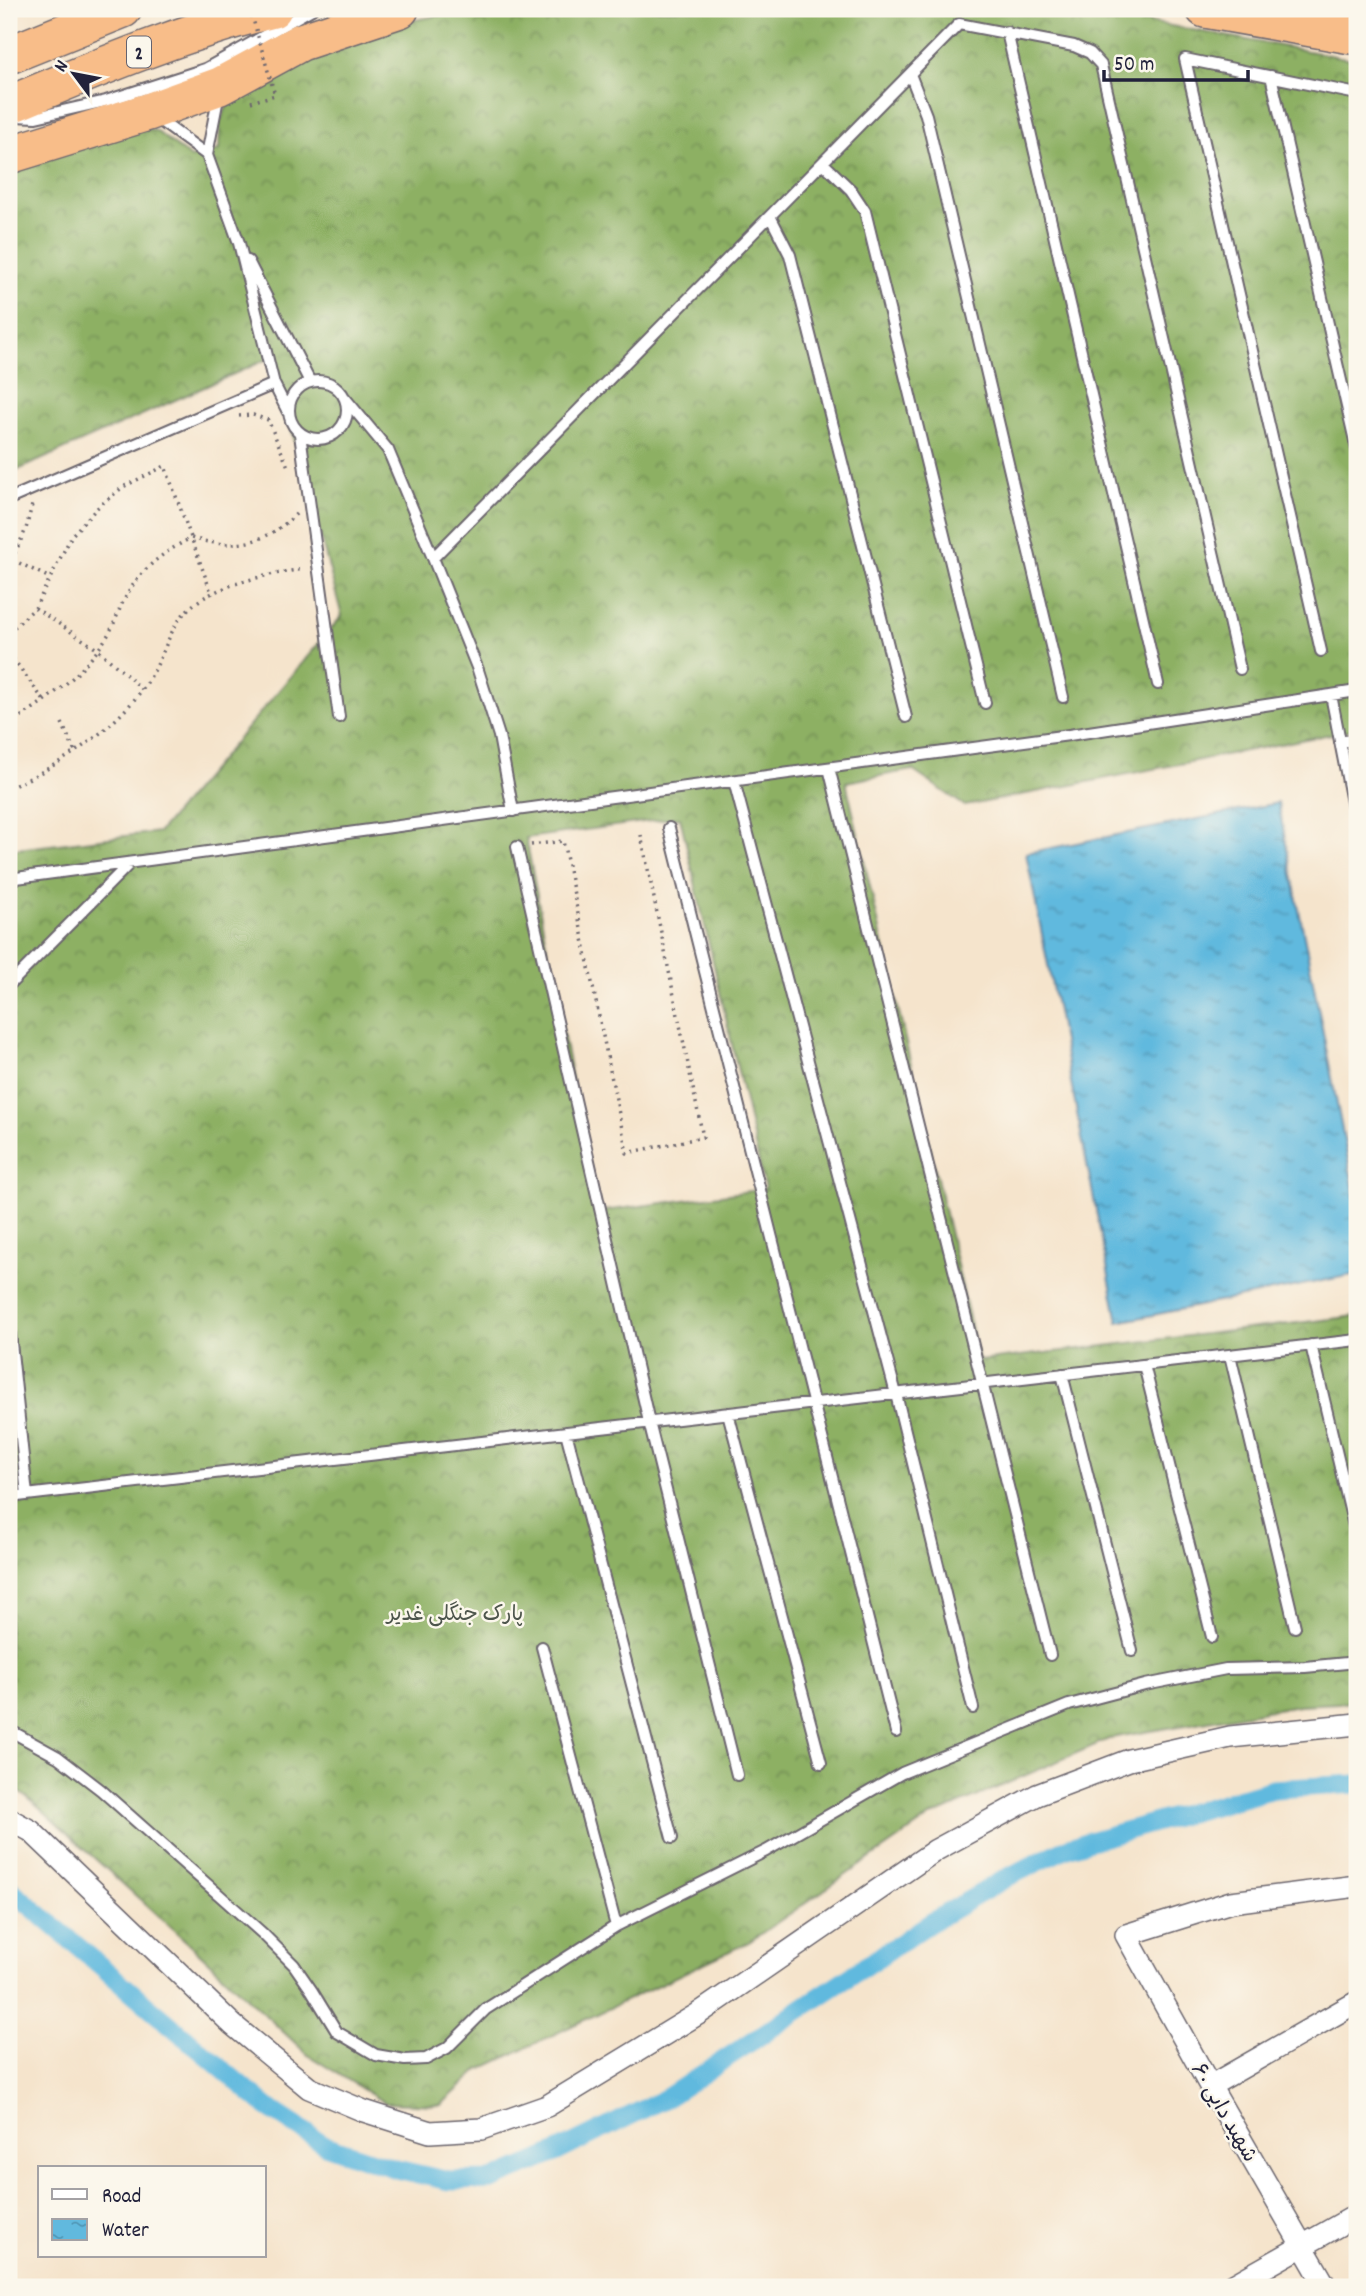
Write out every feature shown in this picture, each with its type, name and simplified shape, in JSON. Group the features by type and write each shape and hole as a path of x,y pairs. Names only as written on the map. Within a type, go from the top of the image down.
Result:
{"highway":[{"name":"2","path":"9,55 123,9"},
{"name":"2","path":"9,105 115,61 273,9"},
{"path":"9,155 148,112 232,95 301,42 400,9"},
{"path":"1205,9 1357,36"}],"street":[{"path":"9,1819 31,1831 233,2025 309,2088 364,2111 430,2132 481,2129 547,2106 698,2014 936,1850 1037,1795 1129,1760 1230,1737 1357,1724"},
{"name":"شهید دایی ۶۰","path":"1326,2287 1126,1936 1231,1902 1357,1886"},
{"path":"1210,2086 1357,2002"},
{"path":"1230,2287 1357,2215"}],"lane":[{"path":"9,116 36,117 106,101 169,82 229,57 312,9"},
{"path":"433,558 959,24 1074,46 1090,53 1101,65 1240,669"},
{"path":"1007,32 1158,684"},
{"path":"1321,651 1185,58 1357,94"},
{"path":"910,74 926,115 1063,697"},
{"path":"1271,76 1357,450"},
{"path":"207,155 232,95"},
{"path":"148,112 207,155 239,243 274,384 292,425 300,435 339,717"},
{"path":"823,163 851,190 865,211 985,703"},
{"path":"770,216 790,255 905,717"},
{"path":"239,243 310,382"},
{"path":"288,412 291,399 299,388 310,382 323,381 335,387 388,450 478,670 499,736 513,811"},
{"path":"9,499 274,384"},
{"path":"300,435 325,439 337,433 345,422 347,409 344,397"},
{"path":"9,879 1069,735 1357,691"},
{"path":"1331,695 1357,828"},
{"path":"1340,742 1357,739"},
{"path":"829,768 1050,1655"},
{"path":"734,781 896,1394 973,1709"},
{"path":"669,828 896,1732"},
{"path":"517,847 649,1422 737,1775"},
{"path":"9,985 130,863"},
{"path":"9,1323 27,1495"},
{"path":"9,1497 1357,1340"},
{"path":"1311,1345 1357,1539"},
{"path":"1230,1355 1295,1627"},
{"path":"1144,1365 1212,1637"},
{"path":"1062,1374 1132,1651"},
{"path":"728,1413 821,1763"},
{"path":"566,1432 672,1838"},
{"path":"542,1647 616,1926"},
{"path":"9,1730 58,1757 101,1790 262,1933 294,1965 337,2032 376,2055 405,2060 426,2059 437,2055 486,2009 616,1926 766,1851 902,1773 1069,1705 1145,1685 1226,1670 1357,1662"}],"path":[{"path":"232,95 275,95 250,9"},
{"path":"231,416 253,415 268,420 294,481"},
{"path":"9,632 35,608 72,535 97,508 123,487 165,466 212,595"},
{"path":"9,566 26,529 32,503"},
{"path":"9,724 45,702 97,649 106,639 135,580 165,551 191,538 214,544 243,544 266,537 302,507"},
{"path":"13,560 50,578"},
{"path":"9,788 39,774 101,733 142,689 160,662 178,620 193,605 212,595 270,574 310,568"},
{"path":"35,608 97,649 142,689"},
{"path":"9,653 45,702"},
{"path":"62,723 75,752"},
{"path":"517,847 563,841 627,1153 703,1137 641,835"}],"green space":[{"name":"پارک جنگلی غدیر","path":"474,9 1079,9 1357,60 1357,729 965,806 912,770 846,782 979,1361 1357,1316 1357,1702 1299,1705 1111,1738 930,1817 749,1942 479,2070 441,2105 385,2103 308,2055 27,1797 9,1787 9,850 159,832 342,616 272,357 9,474 9,166 140,126 156,131 191,158 219,150 220,121 235,90 388,25","holes":["680,817 765,1189 597,1212 526,838"]}],"water":[{"path":"1278,803 1357,1206 1357,1274 1118,1322 1026,853"}],"waterway":[{"path":"9,1888 267,2107 325,2145 396,2169 449,2181 492,2180 553,2154 668,2097 930,1923 1008,1877 1069,1847 1273,1789 1357,1784"}]}
